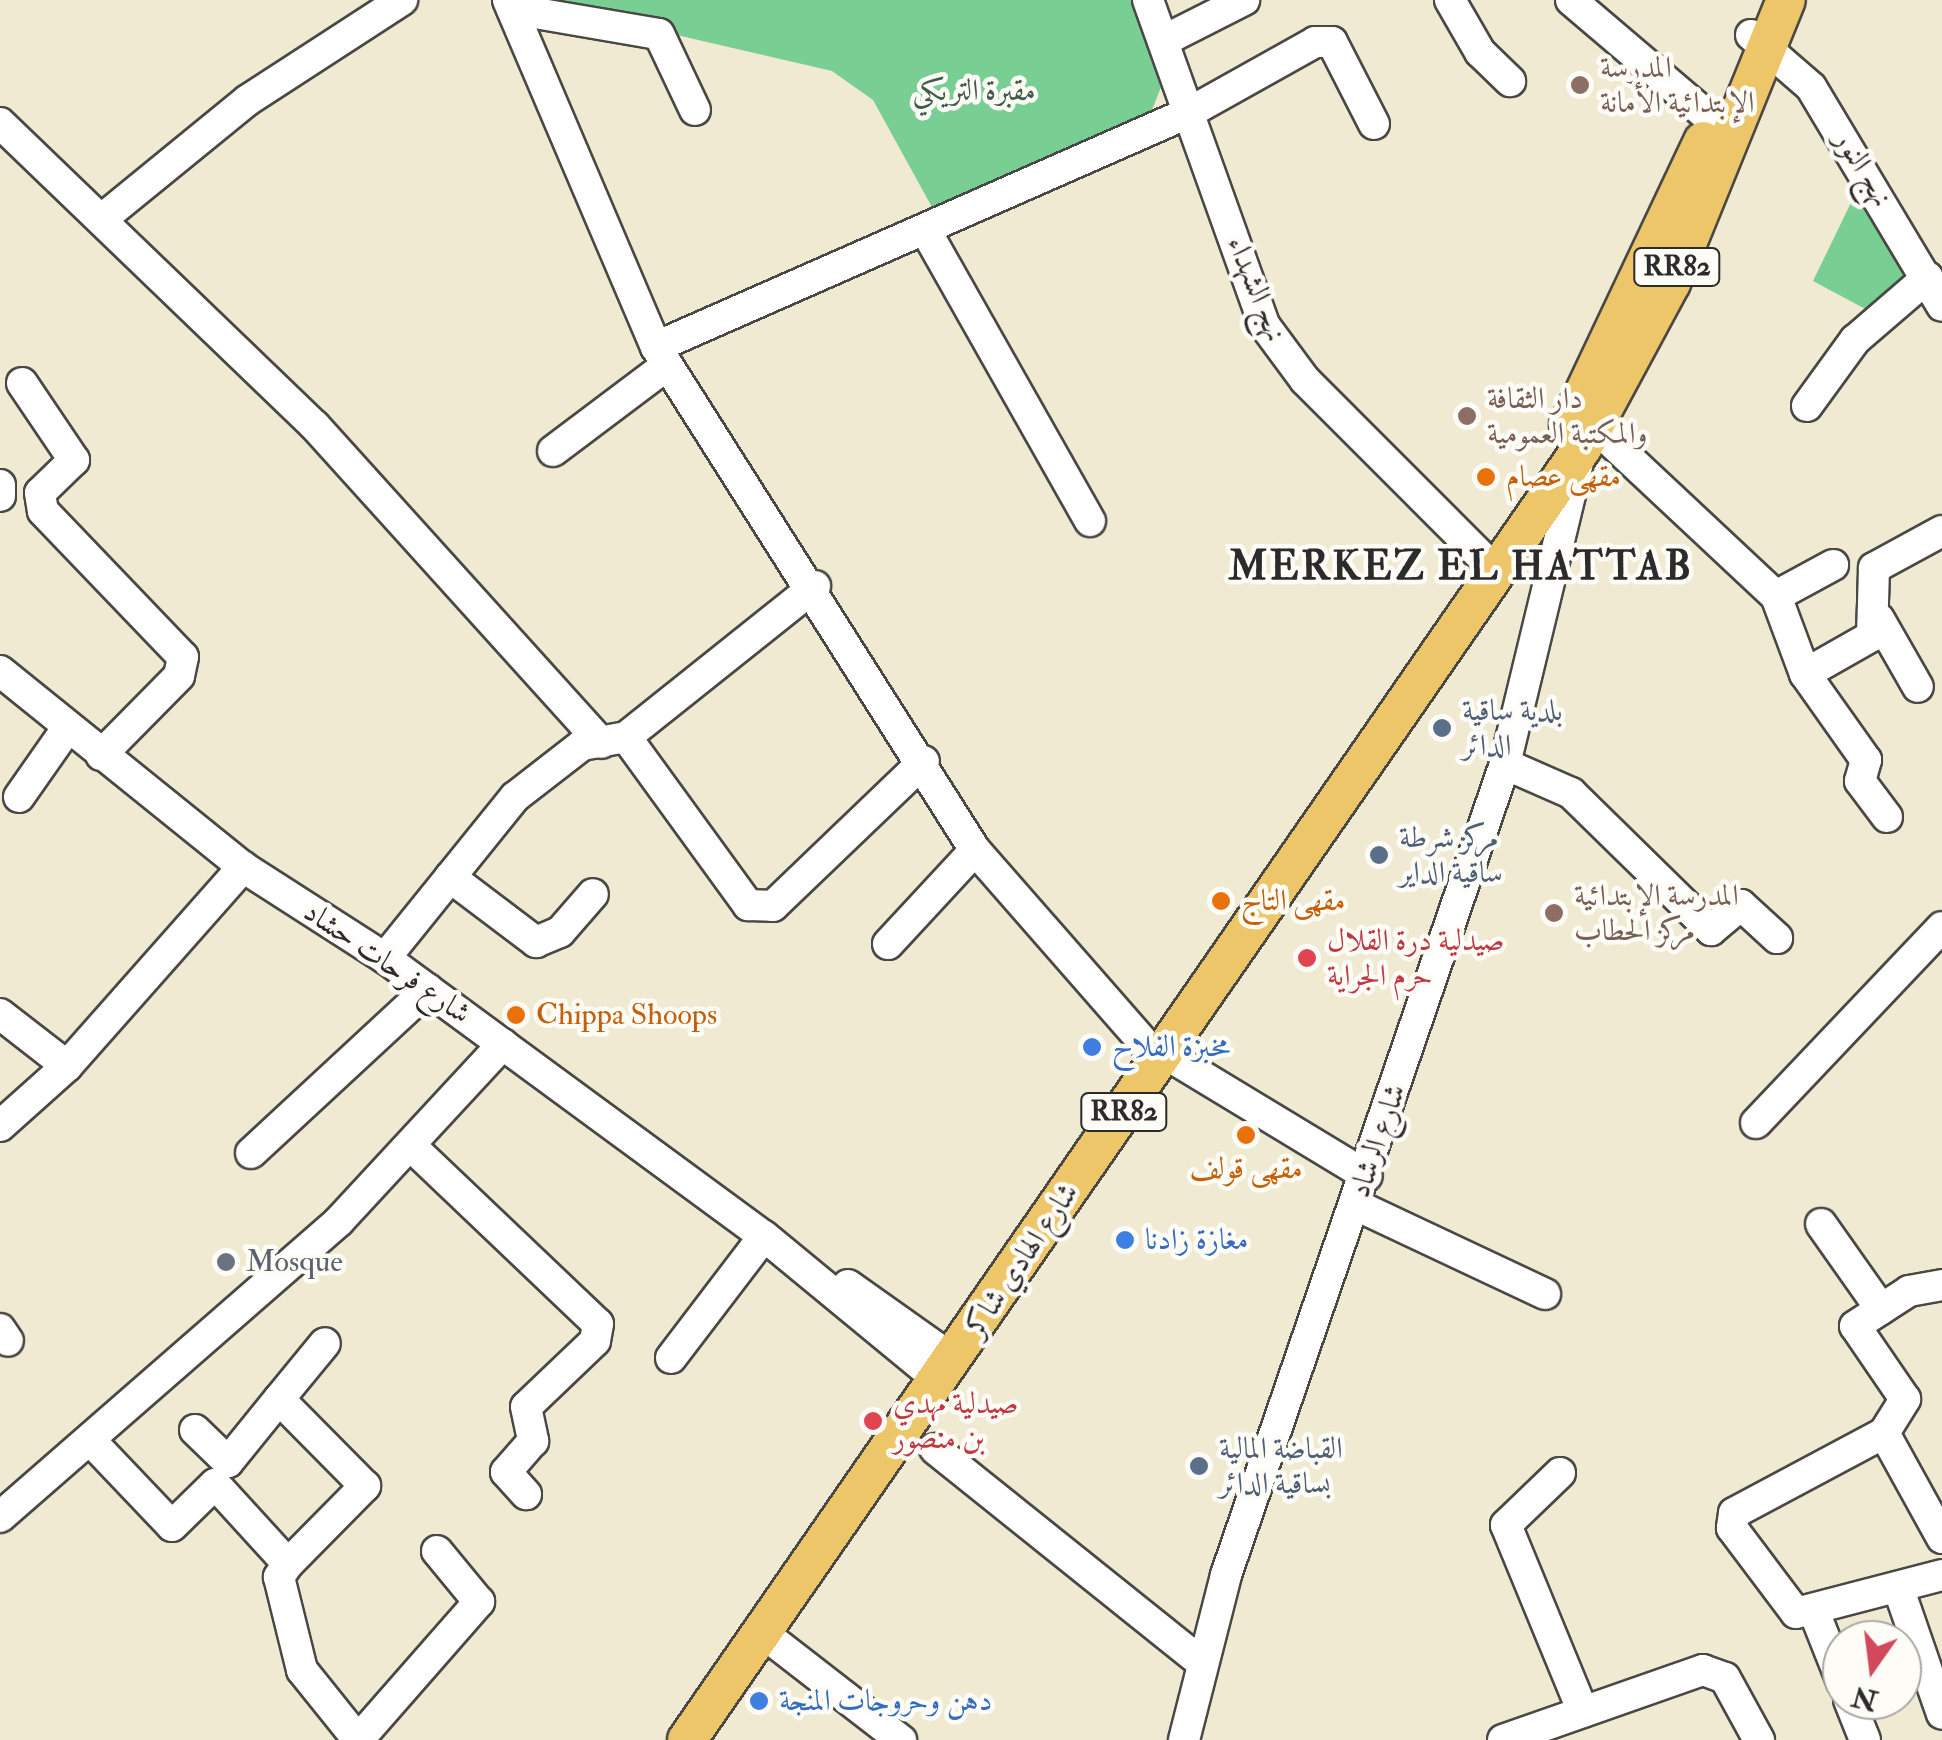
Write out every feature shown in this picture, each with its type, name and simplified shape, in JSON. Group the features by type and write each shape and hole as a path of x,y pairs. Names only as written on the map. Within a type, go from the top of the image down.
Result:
{"main road":[{"name":"RR82","path":"1492,567 1531,515 1670,283 1758,41 1767,0"},
{"name":"RR82","path":"1571,447 1713,121 1786,0"},
{"name":"شارع الهادي شاكر","path":"687,1740 752,1640 1295,874 1492,567"},
{"name":"شارع الهادي شاكر","path":"665,1740 710,1674 752,1640"}],"street":[{"path":"102,219 248,100 402,0"},
{"name":"نهج الشهداء","path":"1148,0 1284,355 1492,567"},
{"path":"1163,41 1244,0"},
{"path":"1450,0 1480,52 1510,81"},
{"path":"1571,0 1713,121"},
{"path":"510,4 660,34 695,110"},
{"path":"510,4 661,356 815,586 975,850 1162,1057 1367,1176"},
{"path":"553,451 661,356 1190,112 1324,40 1374,124"},
{"name":"نهج النور","path":"1758,41 1811,88 1942,306"},
{"path":"0,123 102,219 196,321 315,426 614,740 748,905 773,906 924,761"},
{"path":"928,232 1090,520"},
{"path":"1808,406 1855,340 1928,277"},
{"path":"22,383 74,460 40,492 43,511 183,656 179,676 101,755"},
{"path":"1571,447 1776,596 1804,674 1866,760 1860,780 1887,817"},
{"name":"شارع الرشاد","path":"1184,1740 1201,1662 1505,764 1560,539 1571,447"},
{"path":"0,485 0,496"},
{"path":"1918,686 1879,619 1867,587 1874,568 1942,532"},
{"path":"1776,596 1833,565"},
{"path":"385,958 515,797 582,745 614,740 815,586"},
{"path":"1804,674 1872,636 1879,619"},
{"name":"شارع فرحات حشاد","path":"0,671 243,868 385,958 947,1370"},
{"path":"19,797 68,726"},
{"path":"1505,764 1571,793 1710,930 1741,904 1777,938"},
{"path":"888,944 975,850"},
{"path":"0,1126 66,1066 243,868"},
{"path":"450,876 536,942 560,932 593,894"},
{"path":"1756,1123 1940,934"},
{"path":"251,1153 428,990"},
{"path":"0,1014 66,1066"},
{"path":"0,1517 91,1441 411,1146 503,1044"},
{"path":"411,1146 598,1324 595,1340 526,1407 533,1441 506,1472 526,1494"},
{"path":"1356,1205 1545,1294"},
{"path":"1822,1224 1881,1309"},
{"path":"671,1358 772,1242"},
{"path":"1942,1285 1881,1309 1855,1326 1904,1399 1884,1433 1734,1512 1732,1528 1782,1605 1816,1614 1942,1575"},
{"path":"196,1430 228,1462 325,1343"},
{"path":"279,1399 365,1486 279,1577 302,1670 358,1740 479,1602 437,1551"},
{"path":"1884,1433 1942,1538"},
{"path":"91,1441 172,1526 216,1484 288,1564"},
{"path":"935,1449 1201,1662"},
{"path":"1560,1473 1506,1525 1575,1723"},
{"path":"1898,1587 1942,1714"},
{"path":"1816,1614 1822,1630"},
{"path":"752,1640 901,1740"},
{"path":"1504,1740 1575,1723 1704,1670 1725,1678 1759,1740"}],"green space":[{"name":"مقبرة التريكي","path":"526,0 1135,0 1164,80 1151,112 933,209 873,100 832,71"},
{"path":"1861,182 1916,275 1871,312 1813,281"}],"place":[{"name":"المدرسة الإبتدائية الأمانة","path":"1580,85"},
{"name":"دار الثقافة والمكتبة العمومية","path":"1467,416"},
{"name":"مقهى عصام","path":"1486,477"},
{"name":"بلدية ساقية الدائر","path":"1442,728"},
{"name":"مركز شرطة ساقية الداير","path":"1379,855"},
{"name":"مقهى التاج","path":"1221,901"},
{"name":"المدرسة الإبتدائية مركز الحطاب","path":"1554,913"},
{"name":"صيدلية درة القلال حرم الجراية","path":"1307,958"},
{"name":"Chippa Shoops","path":"516,1015"},
{"name":"مخبزة الفلاح","path":"1092,1047"},
{"name":"مقهى قولف","path":"1246,1135"},
{"name":"مغازة زادنا","path":"1125,1240"},
{"name":"Mosque","path":"226,1262"},
{"name":"صيدلية مهدي بن منصور","path":"873,1421"},
{"name":"القباضة المالية بساقية الدائر","path":"1199,1466"},
{"name":"دهن وحروجات المنجة","path":"759,1701"}],"district":[{"name":"MERKEZ EL HATTAB","path":"1461,567"}]}
